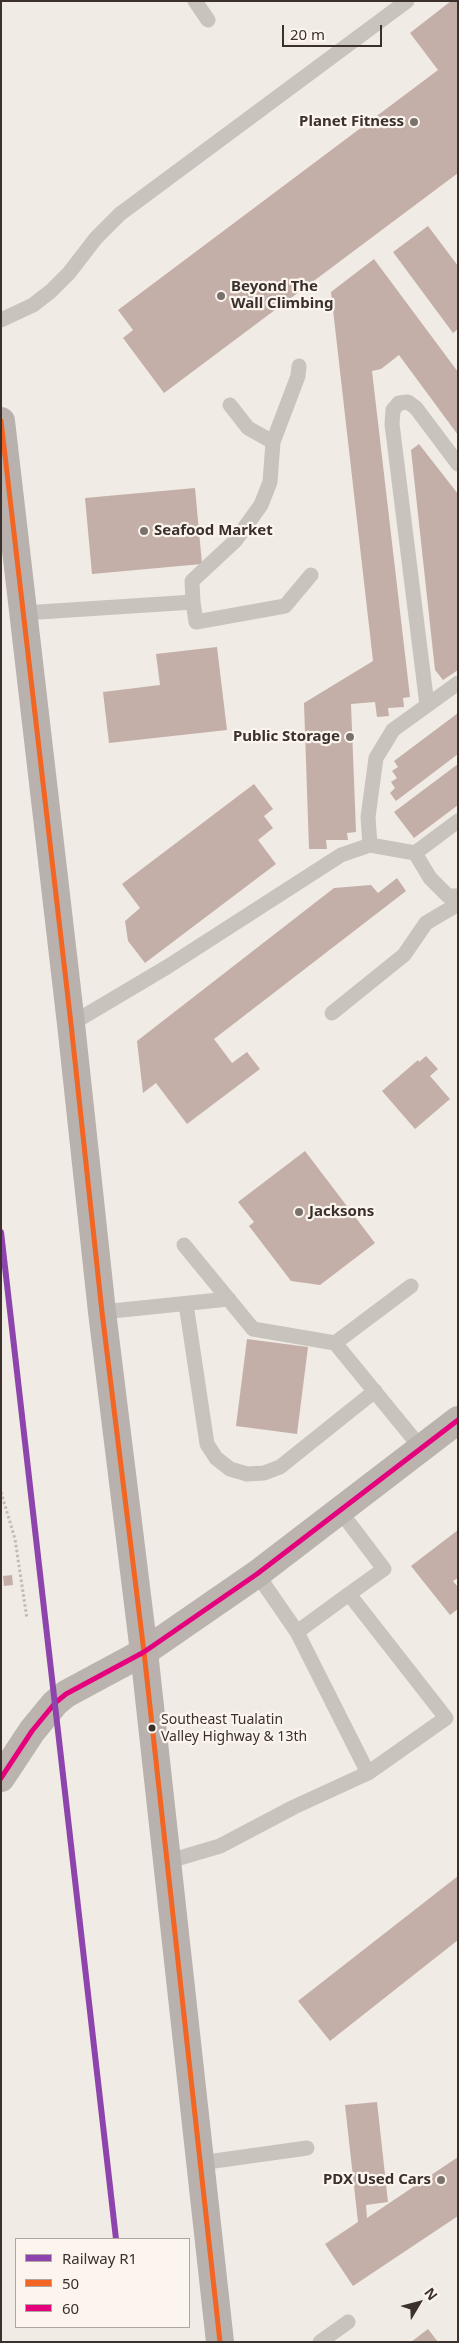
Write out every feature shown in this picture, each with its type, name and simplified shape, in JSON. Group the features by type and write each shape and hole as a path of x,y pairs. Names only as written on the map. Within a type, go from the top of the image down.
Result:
{"main road":[{"path":"1,421 72,1024 102,1312 144,1652 220,2342"}],"street":[{"path":"1,1778 32,1731 55,1703 66,1694 144,1652 257,1574 458,1420"}],"lane":[{"path":"194,1 208,20"},
{"path":"1,320 33,305 51,291 69,273 96,238 120,214 407,1"},
{"path":"299,366 298,376 273,442 270,482 261,505 235,541 192,581 196,622 285,606 311,575"},
{"path":"427,705 392,424 393,410 399,403 408,402 416,408 458,464"},
{"path":"230,405 248,428 273,442"},
{"path":"24,613 193,602"},
{"path":"370,846 368,817 376,758 393,730 458,683"},
{"path":"72,1024 341,855 370,846 415,853 458,821"},
{"path":"415,853 430,878 448,896 458,896"},
{"path":"332,1013 404,956 426,923 458,904"},
{"path":"184,1246 253,1329 335,1343 421,1448"},
{"path":"335,1343 412,1286"},
{"path":"102,1312 229,1299"},
{"path":"186,1304 207,1444 216,1458 230,1469 247,1474 255,1474 264,1473 280,1466 374,1392"},
{"path":"296,1632 384,1569 340,1511"},
{"path":"257,1574 296,1632 368,1773"},
{"path":"166,1862 220,1846 294,1807 368,1773 446,1718 349,1594"},
{"path":"200,2163 307,2148"},
{"path":"320,2342 348,2322"}],"path":[{"path":"1,1492 15,1539 27,1619"}],"building":[{"path":"451,1 458,1 458,173 164,393 123,338 133,330 118,310 438,70 410,33"},
{"path":"428,226 458,266 458,329 453,333 393,252"},
{"path":"374,259 458,372 458,435 399,355 381,369 372,371 410,697 403,698 404,707 388,708 389,716 377,717 375,702 351,704 356,832 347,833 348,840 326,840 327,849 309,849 304,703 373,661 331,292"},
{"path":"419,444 458,494 458,670 443,680 435,670 411,450"},
{"name":"Seafood Market","path":"195,488 202,564 92,574 85,498"},
{"path":"217,647 227,730 109,743 103,692 160,685 156,654"},
{"path":"458,713 458,754 396,801 390,793 395,788 391,782 397,778 392,771 398,767 394,761"},
{"path":"458,764 458,805 414,838 394,812"},
{"path":"254,784 273,809 264,816 273,828 258,840 276,864 145,963 128,941 125,921 140,908 122,884"},
{"path":"397,878 406,891 214,1039 232,1063 247,1052 260,1069 187,1124 156,1083 143,1093 137,1041 334,888 371,885 378,893"},
{"path":"426,1056 438,1069 430,1076 450,1099 415,1129 382,1091 418,1060 419,1062"},
{"name":"Jacksons","path":"305,1151 375,1243 320,1285 291,1281 249,1226 254,1222 238,1202"},
{"path":"247,1339 308,1347 297,1434 236,1426"},
{"path":"458,1530 458,1578 453,1581 458,1587 458,1609 450,1615 411,1566"},
{"path":"12,1575 13,1585 4,1586 3,1576"},
{"path":"458,1876 458,1940 330,2041 298,2001"},
{"name":"PDX Used Cars","path":"377,2102 388,2202 366,2205 367,2218 458,2157 458,2216 353,2286 325,2244 358,2222 345,2105"},
{"path":"428,2329 438,2342 411,2342"}],"rail line":[{"name":"R1","path":"1,1232 116,2238"}],"transit line":[{"name":"50","path":"1,421 71,1024 102,1312 144,1652 220,2342"},
{"name":"60","path":"1,1778 32,1731 55,1703 66,1694 144,1652 257,1574 458,1420"}],"place":[{"name":"Planet Fitness","path":"414,122"},
{"name":"Beyond The Wall Climbing","path":"221,296"},
{"name":"Seafood Market","path":"144,531"},
{"name":"Public Storage","path":"350,737"},
{"name":"Jacksons","path":"299,1212"},
{"name":"Southeast Tualatin Valley Highway & 13th","path":"152,1728"},
{"name":"PDX Used Cars","path":"441,2180"}]}
